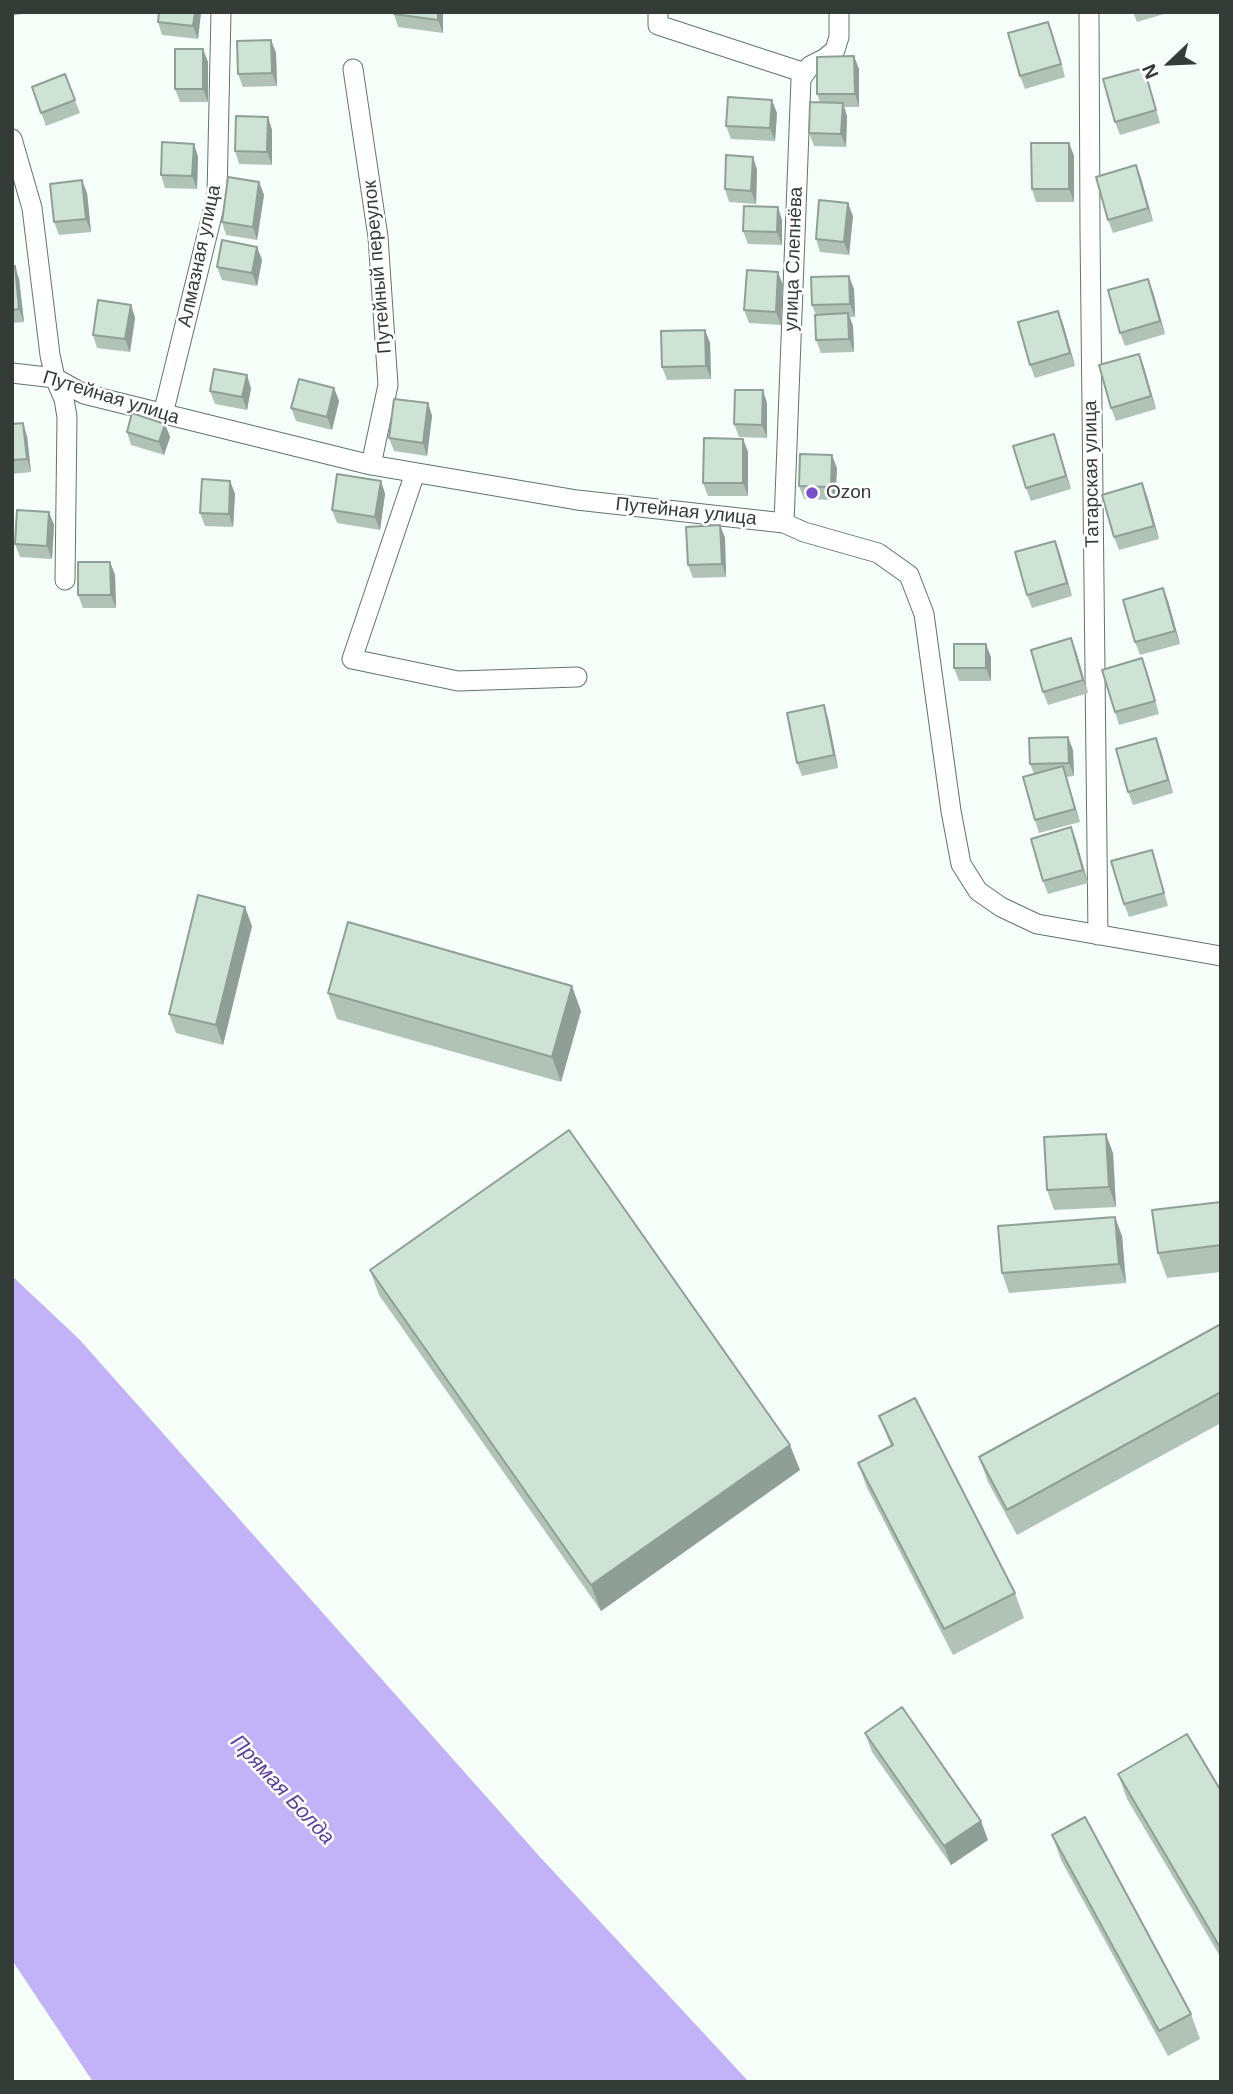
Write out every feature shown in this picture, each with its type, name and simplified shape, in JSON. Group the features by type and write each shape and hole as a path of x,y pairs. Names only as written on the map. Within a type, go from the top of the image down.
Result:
{"street":[{"name":"Алмазная улица","path":"163,414 217,195 220,12"},
{"path":"658,12 658,25 805,73 810,66 835,50 839,37 839,12"},
{"name":"Татарская улица","path":"1089,12 1098,935"},
{"name":"Путейный переулок","path":"353,69 378,237 388,386 371,465"},
{"name":"улица Слепнёва","path":"783,523 801,79 805,73"},
{"path":"12,139 32,208 45,322 55,378 64,398 67,417 65,580"},
{"name":"Путейная улица","path":"12,373 55,378 84,394 371,465 577,500 783,523 804,532 878,553 909,575 924,614 951,811 961,864 978,891 1001,907 1037,924 1221,956"},
{"path":"415,473 352,659 458,681 577,677"}],"water":[{"name":"Прямая Болда","path":"12,1276 79,1339 540,1857 749,2082 93,2082 12,1960"}],"building":[{"path":"159,12 195,12 193,26 158,22"},
{"path":"438,12 438,20 394,14"},
{"path":"1048,22 1061,64 1020,76 1008,33"},
{"path":"271,40 272,73 238,74 237,41"},
{"path":"175,49 203,49 203,89 175,89"},
{"path":"854,56 855,94 817,94 817,57"},
{"path":"1144,68 1156,110 1115,122 1103,79"},
{"path":"65,74 75,100 41,113 32,87"},
{"path":"728,97 772,100 770,128 726,126"},
{"path":"810,102 843,103 841,134 809,133"},
{"path":"236,116 268,117 267,152 235,151"},
{"path":"162,142 194,144 192,176 161,175"},
{"path":"1031,143 1069,143 1069,189 1032,189"},
{"path":"726,155 753,157 751,191 725,189"},
{"path":"1136,165 1148,208 1108,220 1096,177"},
{"path":"228,177 259,182 253,227 222,222"},
{"path":"82,180 86,219 54,222 50,184"},
{"path":"819,200 848,203 844,242 816,239"},
{"path":"744,206 778,207 777,232 743,231"},
{"path":"222,240 257,247 252,273 217,267"},
{"path":"15,266 19,309 12,310 12,267"},
{"path":"747,270 778,272 776,312 744,310"},
{"path":"849,276 850,304 812,305 811,277"},
{"path":"1148,279 1160,321 1120,333 1108,290"},
{"path":"98,300 131,305 125,339 93,335"},
{"path":"1058,311 1070,353 1030,365 1018,322"},
{"path":"848,313 849,339 816,340 815,315"},
{"path":"705,330 706,366 662,367 661,331"},
{"path":"1139,354 1151,396 1111,408 1099,365"},
{"path":"214,369 247,375 242,397 210,391"},
{"path":"299,379 334,388 327,417 291,408"},
{"path":"735,390 763,390 762,425 734,424"},
{"path":"394,399 428,403 423,443 389,438"},
{"path":"132,413 165,424 159,442 127,432"},
{"path":"23,423 27,459 12,460 12,424"},
{"path":"1054,434 1066,476 1026,488 1013,446"},
{"path":"704,438 743,439 743,483 703,483"},
{"path":"800,454 832,455 831,487 799,486"},
{"path":"337,474 381,481 375,517 332,510"},
{"path":"202,479 230,481 229,514 200,513"},
{"path":"1142,483 1154,526 1114,537 1102,495"},
{"path":"17,510 49,512 47,546 15,544"},
{"path":"720,525 722,564 688,565 686,527"},
{"path":"1055,541 1067,583 1027,595 1015,552"},
{"path":"78,562 110,562 111,595 78,595"},
{"path":"1163,588 1175,631 1135,642 1123,600"},
{"path":"1071,638 1083,680 1043,692 1031,650"},
{"path":"954,644 986,644 986,668 954,668"},
{"path":"1142,658 1155,701 1115,712 1102,670"},
{"path":"824,705 834,755 797,763 787,713"},
{"path":"1068,737 1069,763 1030,764 1029,738"},
{"path":"1156,738 1168,780 1128,792 1116,749"},
{"path":"1063,766 1075,809 1035,820 1023,777"},
{"path":"1071,827 1083,870 1043,881 1031,839"},
{"path":"1152,850 1164,893 1124,904 1111,861"},
{"path":"198,895 245,907 216,1025 169,1014"},
{"path":"348,922 572,986 552,1057 328,993"},
{"path":"569,1130 790,1445 591,1585 370,1270"},
{"path":"1106,1134 1109,1187 1047,1190 1044,1137"},
{"path":"1221,1202 1221,1245 1158,1253 1152,1210"},
{"path":"1115,1217 1119,1264 1002,1273 998,1226"},
{"path":"1221,1324 1221,1392 1007,1510 979,1457"},
{"path":"915,1398 1015,1593 944,1629 858,1463 893,1445 879,1416"},
{"path":"902,1707 981,1821 944,1846 865,1733"},
{"path":"1187,1734 1221,1791 1221,1949 1118,1774"},
{"path":"1085,1817 1191,2014 1159,2031 1052,1835"}],"place":[{"name":"Ozon","path":"812,493"}]}
